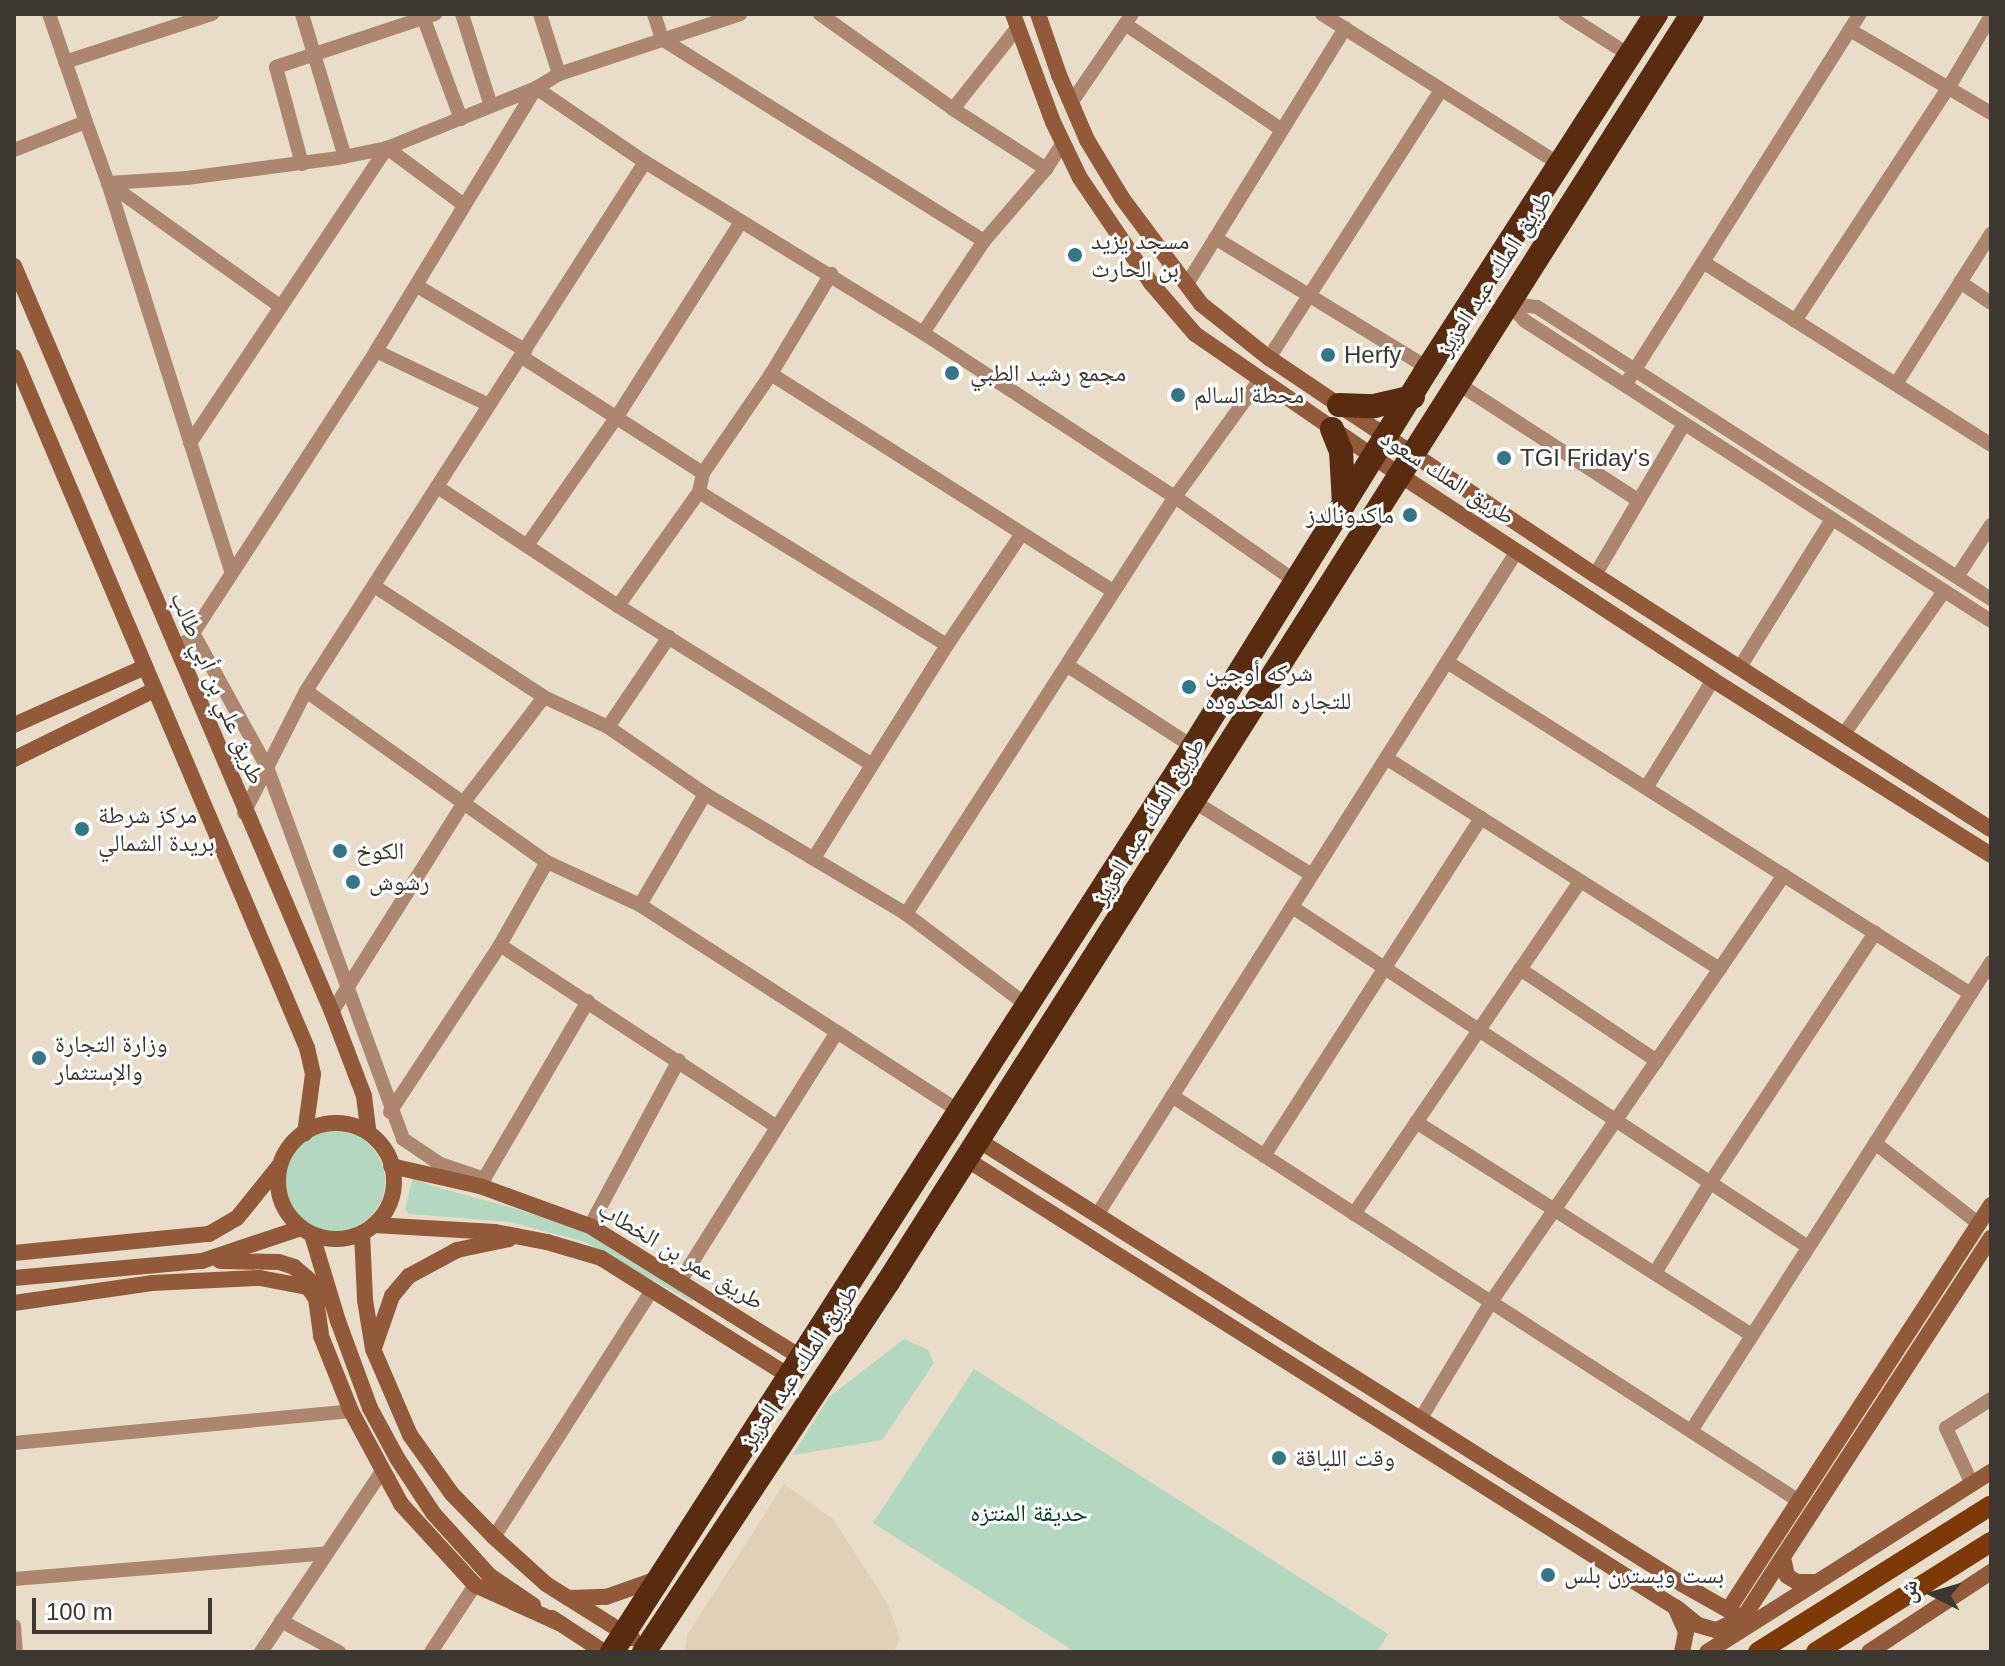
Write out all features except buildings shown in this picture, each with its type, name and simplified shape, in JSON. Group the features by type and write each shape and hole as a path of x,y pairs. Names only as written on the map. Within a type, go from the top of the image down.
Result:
{"highway":[{"name":"طريق الملك عبد العزيز","path":"618,1642 1028,1006 1389,436 1428,368 1656,14"},
{"name":"طريق الملك عبد العزيز","path":"648,1650 972,1150 1692,14"},
{"path":"1339,405 1374,406 1413,397"},
{"path":"1332,429 1341,451 1344,505"}],"main road":[{"name":"طريق الملك سعود","path":"1038,14 1087,140 1122,198 1201,304 1269,358 1339,405 1595,575 1991,829"},
{"name":"طريق الملك سعود","path":"1016,20 1063,143 1080,178 1151,283 1195,334 1259,381 1713,680 1991,855"},
{"name":"طريق علي بن أبي طالب","path":"14,266 244,813 332,1012 364,1096 368,1131"},
{"path":"14,357 307,1048 313,1074 305,1133"},
{"path":"14,725 145,667"},
{"path":"14,759 154,690"},
{"path":"14,1253 209,1234 237,1218 280,1165 294,1142 305,1133 337,1124 368,1131 382,1144 391,1166 391,1198 368,1229 337,1240 306,1231 202,1261"},
{"path":"972,1150 1097,1215 1741,1617"},
{"path":"972,1150 1675,1607 1698,1625 1716,1630 1814,1582 1991,1472"},
{"path":"280,1165 281,1200 306,1231 370,1408"},
{"name":"طريق عمر بن الخطاب","path":"391,1166 483,1183 590,1226 681,1280 796,1367"},
{"path":"1741,1617 1799,1501 1991,1205"},
{"path":"368,1229 365,1300 373,1349 410,1435 452,1494 546,1584 568,1598 618,1642 648,1650"},
{"name":"طريق عمر بن الخطاب","path":"368,1229 462,1229 517,1237 601,1258 652,1290 796,1367"},
{"path":"373,1349 392,1296 409,1276 457,1250 517,1237"},
{"path":"1707,1652 1741,1617 1783,1558 1991,1238"},
{"path":"14,1278 202,1261 279,1262 294,1267 320,1289 338,1321"},
{"path":"14,1303 152,1283 260,1278 308,1287 316,1299 341,1361 433,1513 490,1576 604,1652"},
{"path":"316,1299 321,1336 351,1411 401,1504 443,1554 475,1585 559,1623"},
{"path":"1758,1652 1991,1505"},
{"path":"433,1513 443,1554"},
{"path":"1816,1652 1987,1545"},
{"path":"1783,1558 1787,1576 1797,1582 1814,1582"},
{"path":"1869,1652 1991,1572"},
{"path":"568,1598 606,1597 658,1578"},
{"path":"1675,1607 1686,1632 1682,1652"}],"street":[{"path":"49,14 108,183 231,571"},
{"path":"65,62 212,14"},
{"path":"302,14 345,157"},
{"path":"462,14 491,106"},
{"path":"540,14 559,74"},
{"path":"654,14 662,39 984,241"},
{"path":"108,183 187,178 302,164 387,148 536,88 559,74 740,14"},
{"path":"820,14 953,109 1046,169"},
{"path":"1322,14 1559,164"},
{"path":"1565,14 1629,55"},
{"path":"1625,386 1860,14"},
{"path":"302,164 276,67 427,15 461,119"},
{"path":"1795,321 1949,87 1991,16"},
{"path":"1071,103 1129,19 1282,130"},
{"path":"953,109 1016,20"},
{"path":"1187,284 1345,28"},
{"path":"1850,30 1991,113"},
{"path":"536,88 645,162 923,333 1175,497 1295,581"},
{"path":"175,647 193,633 376,351 536,88"},
{"path":"1269,358 1441,90"},
{"path":"14,150 86,122"},
{"path":"923,333 984,241 1046,169 1063,143"},
{"path":"387,148 464,205"},
{"path":"190,443 387,148"},
{"path":"244,813 306,691 439,488 487,404 524,354 645,162"},
{"path":"108,183 280,306"},
{"path":"528,544 618,415 741,222"},
{"path":"1896,384 1991,234"},
{"path":"1215,238 1428,368"},
{"path":"1703,262 1991,445"},
{"path":"618,606 699,492 703,473 771,374 831,274"},
{"path":"1960,282 1991,303"},
{"path":"417,286 703,473"},
{"path":"1509,304 1537,307 1991,599"},
{"path":"1509,304 1525,321 1831,521 1991,621"},
{"path":"376,351 487,404"},
{"path":"771,374 1113,591"},
{"path":"906,914 1175,497 1259,381"},
{"path":"1457,383 1638,500"},
{"path":"1595,575 1684,424"},
{"path":"439,488 618,606 871,764"},
{"path":"699,492 947,645"},
{"path":"1740,667 1831,521"},
{"path":"1957,577 1991,525"},
{"path":"814,858 947,645 1021,535"},
{"path":"1097,1215 1517,551"},
{"path":"374,586 544,697 608,727 705,794 906,914 1028,1006"},
{"path":"1844,734 1944,591"},
{"path":"193,633 267,767 347,983 390,1112 403,1139 440,1164 483,1183 588,1001"},
{"path":"608,727 669,637"},
{"path":"1447,662 1971,994"},
{"path":"1068,666 1193,747"},
{"path":"1646,788 1713,680"},
{"path":"306,691 547,862 640,905 959,1111"},
{"path":"332,1012 347,983 464,802 544,697"},
{"path":"1386,758 1720,969"},
{"path":"640,905 705,794"},
{"path":"1193,801 1312,875"},
{"path":"1264,1156 1481,818"},
{"path":"390,1112 500,945 547,862"},
{"path":"1421,1418 1491,1302 1784,875"},
{"path":"1354,1214 1580,881"},
{"path":"1292,907 1617,1118 1808,1247"},
{"path":"1655,1273 1710,1183 1875,933"},
{"path":"500,945 776,1126"},
{"path":"1691,1431 1991,962"},
{"path":"1520,969 1657,1061"},
{"path":"681,1280 837,1032"},
{"path":"590,1226 679,1060"},
{"path":"1172,1096 1799,1501"},
{"path":"1416,1122 1752,1335"},
{"path":"1875,1143 1979,1224"},
{"path":"494,1537 652,1290"},
{"path":"1972,1484 1946,1428 1991,1399"},
{"path":"14,1443 351,1411"},
{"path":"261,1652 382,1471"},
{"path":"14,1579 327,1553"},
{"path":"431,1652 475,1585"},
{"path":"281,1621 339,1652"},
{"path":"14,1626 16,1652"}],"shaded area":[{"path":"784,1484 833,1519 889,1606 900,1639 893,1652 685,1650 687,1635"}],"green space":[{"path":"335,1131 354,1135 370,1146 381,1162 385,1181 381,1200 370,1216 354,1227 335,1231 316,1227 300,1216 289,1200 285,1181 289,1162 300,1146 316,1135"},
{"path":"413,1177 429,1185 567,1223 647,1267 694,1298 692,1302 585,1242 510,1222 409,1214 405,1209"},
{"path":"904,1339 928,1350 934,1363 882,1440 793,1455 829,1397"},
{"name":"حديقة المنتزه","path":"974,1369 1388,1634 1377,1652 1075,1652 873,1523"}],"place":[{"name":"مسجد يزيد بن الحارث","path":"1075,255"},
{"name":"Herfy","path":"1328,355"},
{"name":"مجمع رشيد الطبي","path":"952,373"},
{"name":"محطة السالم","path":"1178,395"},
{"name":"TGI Friday's","path":"1504,458"},
{"name":"ماكدونالدز","path":"1410,515"},
{"name":"شركه أوجين للتجاره المحدوده","path":"1189,687"},
{"name":"مركز شرطة بريدة الشمالي","path":"82,829"},
{"name":"الكوخ","path":"340,851"},
{"name":"رشوش","path":"353,882"},
{"name":"وزارة التجارة والإستثمار","path":"39,1058"},
{"name":"وقت اللياقة","path":"1279,1458"},
{"name":"بست ويسترن بلس","path":"1548,1575"}]}
